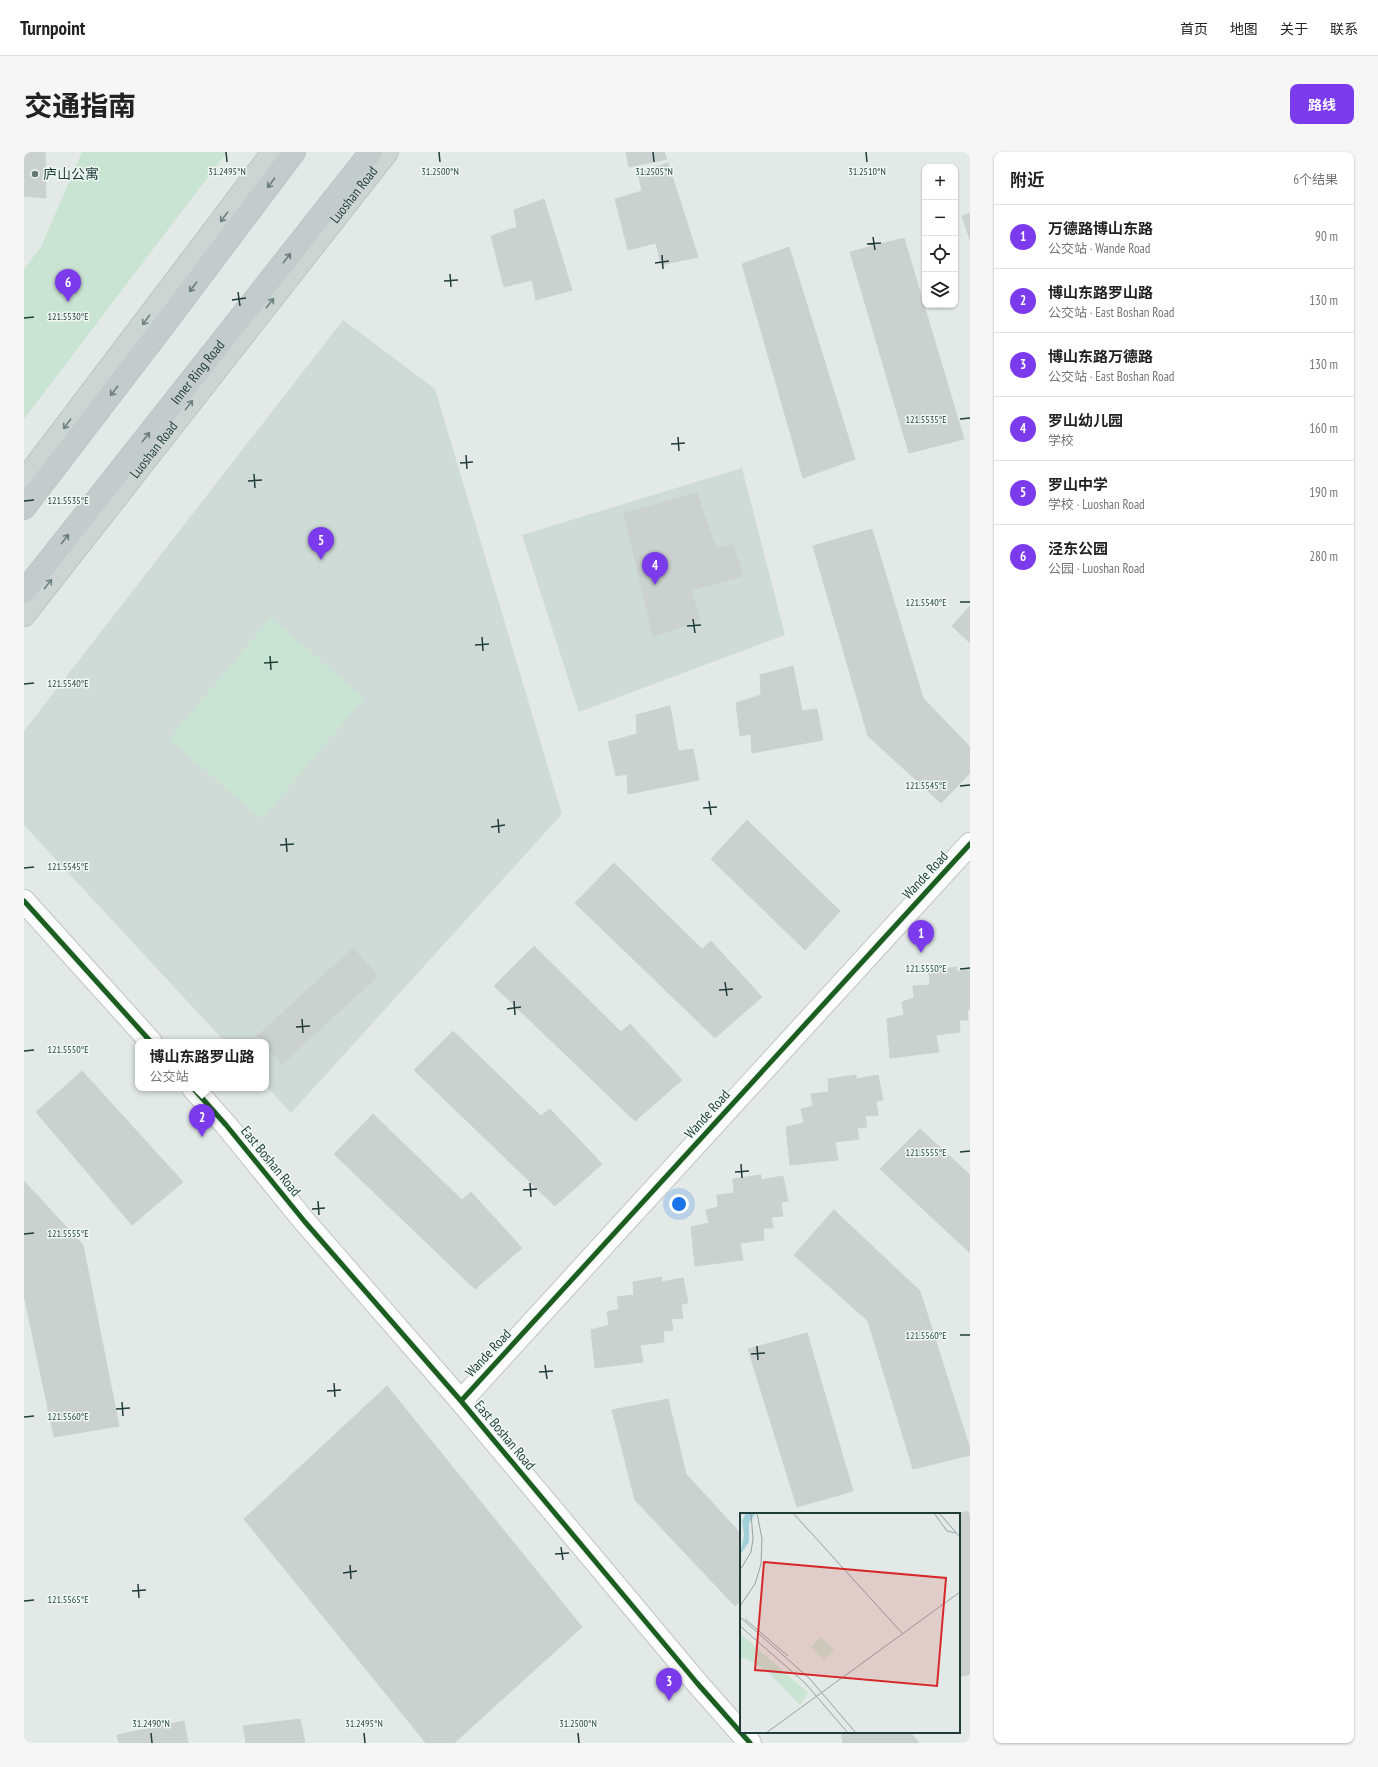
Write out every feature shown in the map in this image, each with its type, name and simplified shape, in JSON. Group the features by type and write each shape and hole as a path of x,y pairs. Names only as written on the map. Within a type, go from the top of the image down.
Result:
{"highway":[{"path":"24,508 294,152"},
{"name":"Inner Ring Road","path":"24,592 370,152"}],"main road":[{"path":"24,481 273,152"},
{"name":"Luoshan Road","path":"24,615 387,152"}],"street":[{"name":"Wande Road","path":"461,1401 970,844"},
{"path":"24,901 148,1039"},
{"name":"East Boshan Road","path":"196,1091 226,1125 305,1222 461,1401 692,1677 740,1732"},
{"name":"East Boshan Road","path":"741,1733 750,1743"}],"shaded area":[{"path":"343,320 435,389 562,814 291,1113 269,1089 269,1039 222,1039 24,825 24,731"},
{"path":"742,468 785,635 579,712 522,535"}],"green space":[{"path":"82,152 227,152 24,419 24,269 41,247"},
{"path":"271,618 364,698 262,819 169,739"}],"building":[{"name":"庐山公寓","path":"24,152 45,152 46,198 24,196"},
{"path":"626,152 664,152 667,159 629,167"},
{"path":"668,163 698,257 661,265 656,243 628,250 615,199 642,191 638,173"},
{"path":"544,199 572,290 536,300 532,280 504,287 491,236 517,227 514,210"},
{"path":"970,213 970,240 962,216"},
{"path":"904,238 922,298 922,308 925,308 964,439 909,453 850,252"},
{"path":"789,247 855,459 803,478 742,264"},
{"path":"697,493 716,549 733,544 743,576 691,590 700,620 653,637 624,513"},
{"path":"872,529 923,698 970,747 970,773 941,803 868,736 813,546"},
{"path":"970,606 970,643 952,626"},
{"path":"793,666 802,711 817,709 823,740 752,753 751,734 740,736 736,703 761,695 760,675"},
{"path":"670,706 678,751 693,749 699,780 628,794 627,774 616,776 608,742 637,734 636,715"},
{"path":"747,820 840,911 805,950 711,859"},
{"path":"614,863 702,949 711,941 762,997 715,1038 575,903"},
{"path":"534,946 621,1032 630,1024 682,1080 635,1121 494,986"},
{"path":"353,948 378,976 282,1064 269,1049 269,1039 260,1039 257,1036"},
{"path":"957,967 956,972 970,969 970,1009 967,1009 968,1020 959,1020 960,1032 936,1035 939,1052 890,1058 887,1019 904,1015 902,1002 914,998 913,986 930,985 929,971"},
{"path":"453,1031 541,1116 550,1109 602,1164 555,1206 414,1070"},
{"path":"82,1071 183,1182 132,1225 36,1112"},
{"path":"856,1075 856,1079 878,1075 883,1100 876,1101 878,1115 865,1116 867,1127 857,1128 859,1139 835,1142 838,1160 790,1165 786,1127 804,1123 801,1109 813,1106 811,1094 829,1092 828,1079"},
{"path":"373,1114 462,1200 471,1192 522,1248 475,1289 334,1154"},
{"path":"920,1129 970,1175 970,1253 880,1169"},
{"path":"761,1175 761,1180 783,1176 788,1201 781,1202 783,1216 771,1217 773,1228 763,1228 764,1240 740,1243 743,1260 695,1266 691,1227 709,1223 706,1210 718,1207 717,1195 734,1193 733,1179"},
{"path":"24,1181 83,1245 119,1426 54,1437 24,1295"},
{"path":"834,1210 920,1291 970,1449 970,1455 913,1469 868,1321 794,1255"},
{"path":"662,1277 661,1282 683,1278 688,1303 681,1304 683,1318 671,1319 673,1330 663,1331 664,1342 640,1345 643,1362 595,1368 591,1330 609,1325 607,1312 619,1309 617,1297 634,1295 633,1282"},
{"path":"807,1333 853,1491 797,1507 748,1349"},
{"path":"387,1386 582,1627 454,1743 426,1743 244,1519"},
{"path":"668,1399 686,1474 740,1533 740,1602 735,1606 635,1500 612,1410"},
{"path":"968,1511 970,1517 970,1674 960,1677 960,1514"},
{"path":"300,1719 305,1743 246,1743 243,1726"},
{"path":"184,1721 188,1743 119,1743 117,1735"},
{"path":"841,1733 911,1733 919,1743 843,1743"}],"cycle path":[{"path":"461,1401 970,844"},
{"path":"24,901 148,1039"},
{"path":"196,1091 226,1125 305,1222 461,1401 697,1683 740,1732"},
{"path":"741,1733 750,1743"}],"place":[{"name":"庐山公寓","path":"35,174"},
{"name":"泾东公园","path":"68,302"},
{"name":"罗山中学","path":"321,560"},
{"name":"罗山幼儿园","path":"655,585"},
{"name":"万德路博山东路","path":"921,953"},
{"name":"博山东路罗山路","path":"202,1137"},
{"name":"博山东路万德路","path":"669,1701"}]}
